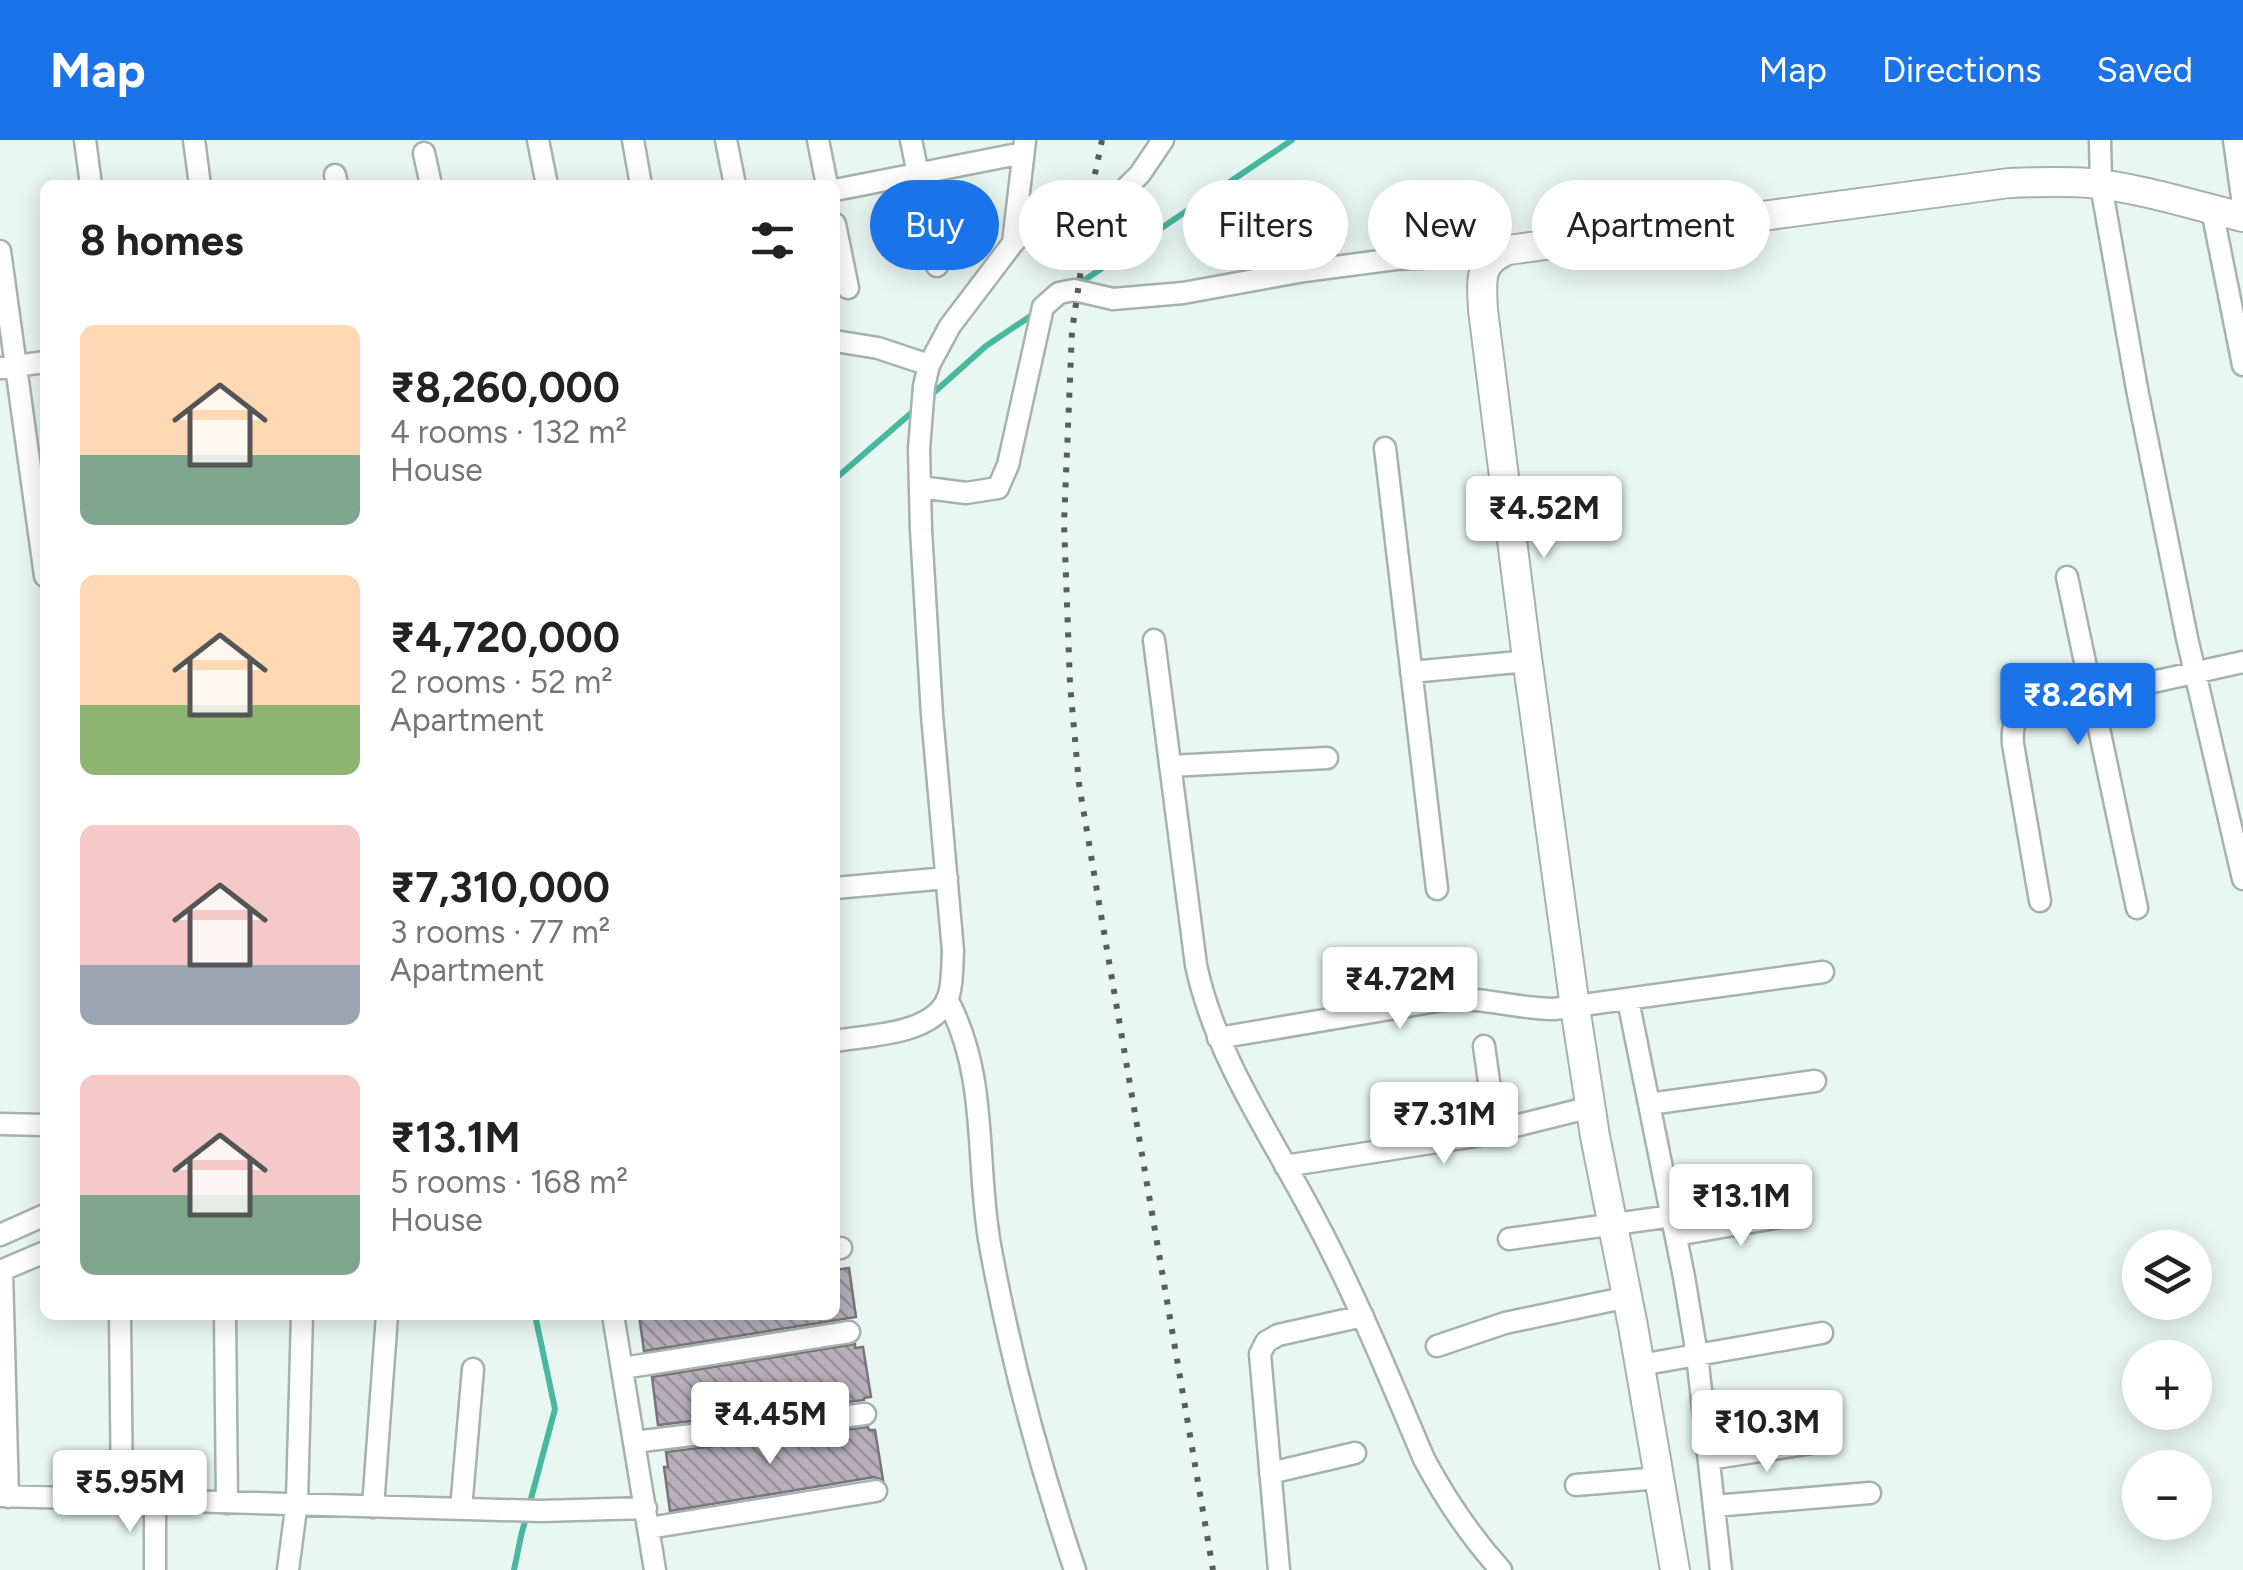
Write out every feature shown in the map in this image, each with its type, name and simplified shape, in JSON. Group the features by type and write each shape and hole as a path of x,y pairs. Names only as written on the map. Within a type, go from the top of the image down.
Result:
{"street":[{"path":"85,140 90,180"},
{"path":"194,140 199,180"},
{"path":"538,140 546,180"},
{"path":"633,140 641,180"},
{"path":"726,140 734,180"},
{"path":"818,140 826,180"},
{"path":"911,140 919,180"},
{"path":"840,1040 918,1026 936,1016 948,999 952,978 920,487 926,375 950,326 1012,243 1032,223 1049,212 1105,202 1117,196 1140,174 1163,140"},
{"path":"2100,140 2101,185 2137,389 2195,672 2243,879"},
{"path":"2234,140 2243,205"},
{"path":"840,189 918,174 1024,146 1012,243"},
{"path":"424,153 429,180"},
{"path":"1512,249 2010,183 2050,181 2139,191 2243,217"},
{"path":"2212,210 2243,365"},
{"path":"840,249 848,288"},
{"path":"0,251 8,367 40,548"},
{"path":"920,487 966,493 998,488 1008,464 1043,307 1059,293 1074,290 1113,298 1183,293 1368,263"},
{"path":"1484,270 1484,310 1575,1006 1676,1570"},
{"path":"840,342 878,348 926,375"},
{"path":"8,367 40,363"},
{"path":"1385,448 1437,890"},
{"path":"2067,577 2137,908"},
{"path":"1154,640 1203,998 1239,1083 1314,1216 1363,1316 1424,1459 1479,1546 1502,1570"},
{"path":"1412,672 1528,661"},
{"path":"2040,901 2013,744 2014,722 2026,710 2243,662"},
{"path":"1170,766 1327,758"},
{"path":"840,888 947,878"},
{"path":"1218,1038 1460,998 1538,1010 1823,972"},
{"path":"948,999 973,1066 990,1242 1006,1319 1042,1469 1075,1570"},
{"path":"1628,1000 1696,1355 1721,1570"},
{"path":"1484,1046 1496,1132"},
{"path":"1649,1104 1815,1081"},
{"path":"1286,1166 1496,1132 1591,1107"},
{"path":"0,1124 40,1124"},
{"path":"1509,1239 1614,1225 1674,1225 1798,1214"},
{"path":"0,1234 40,1217"},
{"path":"40,1254 1,1271 4,1497 648,1518 876,1492"},
{"path":"1437,1346 1505,1322 1628,1298"},
{"path":"1279,1570 1260,1371 1262,1347 1289,1331 1363,1316"},
{"path":"120,1320 122,1500"},
{"path":"225,1320 227,1503"},
{"path":"288,1570 297,1504 302,1320"},
{"path":"373,1507 387,1320"},
{"path":"614,1320 655,1570"},
{"path":"623,1368 849,1332"},
{"path":"1640,1365 1822,1334"},
{"path":"462,1509 473,1369"},
{"path":"634,1442 865,1414"},
{"path":"1708,1458 1818,1442"},
{"path":"1270,1474 1355,1453"},
{"path":"1576,1485 1660,1478"},
{"path":"1714,1506 1870,1493"},
{"path":"154,1570 155,1501"}],"building":[{"path":"849,1268 856,1317 840,1320 840,1269"},
{"path":"640,1320 837,1320 644,1351"},
{"path":"855,1344 855,1348 863,1347 871,1397 864,1400 658,1425 652,1377"},
{"path":"868,1427 875,1430 883,1480 874,1477 670,1511 664,1467 668,1467 666,1452"}],"waterway":[{"path":"1077,285 1292,140"},
{"path":"930,396 986,346 1038,311"},
{"path":"840,475 917,408"},
{"path":"514,1570 555,1409 536,1320"}],"railway":[{"path":"1102,140 1072,331 1064,523 1070,684 1079,784 1213,1570"}]}
